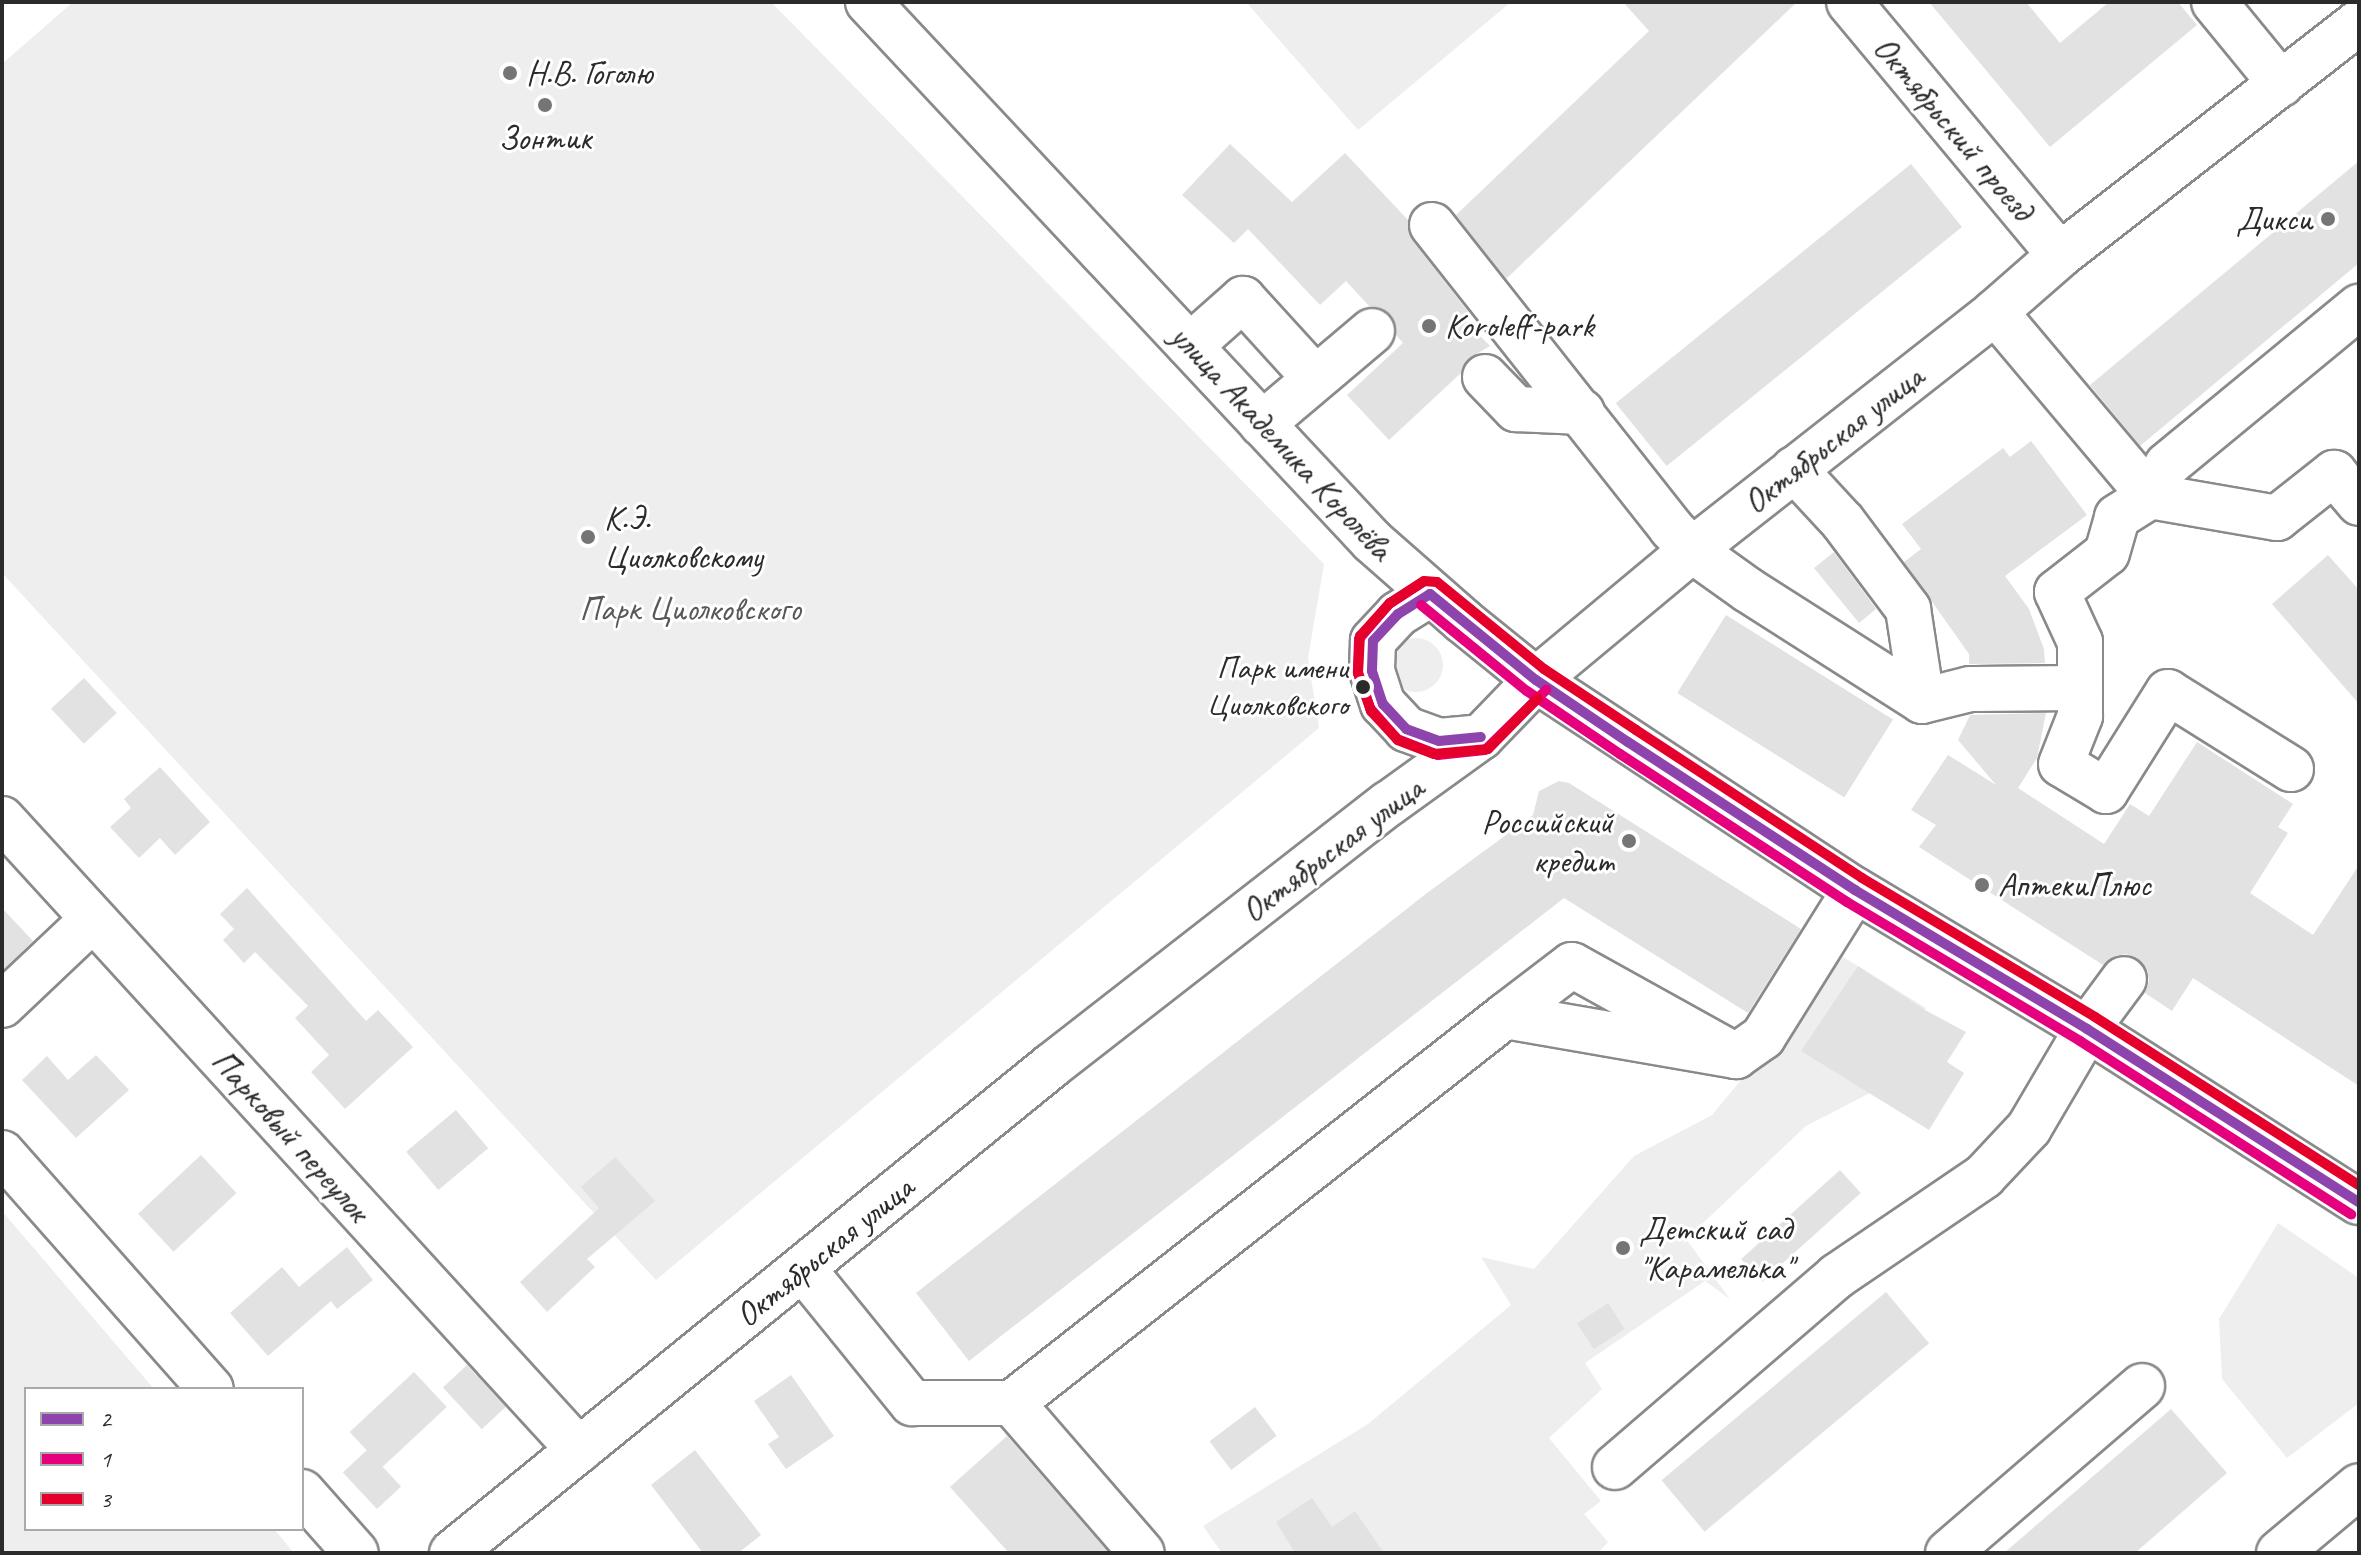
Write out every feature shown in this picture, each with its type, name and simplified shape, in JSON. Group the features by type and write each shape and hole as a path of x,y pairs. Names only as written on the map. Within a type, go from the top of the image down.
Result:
{"street":[{"name":"улица Академика Королёва","path":"868,2 1372,541 1430,594 1536,680 1855,890 2356,1194"},
{"name":"Октябрьский проезд","path":"1849,2 2060,255"},
{"path":"2214,2 2281,84"},
{"name":"Октябрьская улица","path":"452,1553 1051,1066 1388,804 1481,737 1536,680 1692,550 1995,312 2060,255 2359,22"},
{"path":"1432,225 1671,528 1692,550 1748,590 1922,701 1970,689 2080,688"},
{"path":"1190,346 1243,299 1315,378"},
{"path":"2291,769 2168,692 2106,791 2061,764 2080,716 2080,642 2057,592 2107,553 2117,517 2150,496 2167,465 2359,307"},
{"path":"1995,312 2150,496 2277,518 2351,476"},
{"path":"1262,424 1372,331"},
{"path":"1485,377 1516,409 1582,412"},
{"path":"1794,469 1843,522 1908,609 1922,701"},
{"path":"1430,594 1398,614 1373,641 1372,671 1383,704 1406,729 1439,741 1481,737"},
{"name":"Парковый переулок","path":"2,819 579,1450"},
{"path":"1505,1016 1736,1056 1763,1037 1855,890"},
{"path":"2,1005 93,919"},
{"path":"803,1269 912,1403 1012,1403 1572,965 1736,1056"},
{"path":"1615,1467 1837,1276 1984,1176 2029,1128 2087,1029 2124,979"},
{"path":"2,1153 209,1387"},
{"path":"1948,1553 2142,1386"},
{"path":"1012,1403 1142,1553"},
{"path":"2279,1553 2359,1486"},
{"path":"304,1494 356,1553"}],"shaded area":[{"name":"Парк Циолковского","path":"73,2 771,2 1324,564 1308,658 1319,728 656,1280 2,573 2,64"},
{"path":"1246,2 1511,2 1358,130"},
{"path":"1416,638 1435,646 1443,665 1435,684 1416,692 1397,684 1389,665 1397,646"},
{"name":"Детский сад \"Карамелька\"","path":"1843,957 1926,1008 1870,1093 1806,1126 1686,1239 1730,1299 1705,1281 1585,1363 1602,1389 1549,1438 1601,1501 1584,1514 1608,1542 1598,1553 1222,1553 1203,1526 1368,1424 1511,1305 1481,1257 1534,1269 1634,1156 1712,1115"},
{"path":"2,1211 152,1387 24,1387 24,1531 276,1531 294,1553 2,1553"},
{"path":"2278,1223 2359,1278 2359,1403 2287,1458 2222,1379 2219,1319"}],"building":[{"path":"1623,2 1797,2 1506,279 1456,215 1649,31"},
{"path":"1929,2 2026,2 2060,43 2109,2 2178,2 2197,25 2050,147"},
{"path":"1230,144 1292,202 1345,153 1408,220 1412,240 1470,314 1464,319 1490,346 1468,359 1461,373 1389,440 1347,395 1403,343 1396,335 1392,316 1381,308 1369,306 1346,281 1320,305 1248,229 1234,243 1182,195"},
{"path":"2359,161 2359,263 2140,446 2090,385"},
{"path":"1911,164 1962,227 1667,466 1616,403"},
{"path":"2031,441 2087,515 2005,576 2029,609 2044,649 2045,663 1969,664 1969,654 1904,562 1921,549 1902,524 2003,448 2010,457"},
{"path":"1834,552 1876,609 1859,623 1814,568"},
{"path":"2328,555 2359,590 2359,704 2272,604"},
{"path":"1726,615 1893,719 1844,797 1677,693"},
{"path":"84,678 117,713 84,744 51,709"},
{"path":"2046,713 2037,758 2018,788 2104,844 2130,804 2149,816 2197,742 2293,804 2278,827 2288,833 2250,893 2313,935 2359,865 2359,1086 2193,978 2172,1011 2145,993 2149,981 2147,970 2138,959 2126,954 2115,956 2103,965 1919,847 1936,825 1911,810 1948,755 1996,785 1958,740 1970,715"},
{"path":"160,767 210,822 175,855 160,838 139,858 110,827 131,808 124,799"},
{"path":"1559,781 1569,783 1801,929 1748,1013 1564,898 969,1361 916,1293 1427,893 1533,815 1539,791"},
{"path":"247,888 366,1021 378,1010 413,1047 345,1109 311,1072 329,1055 295,1018 308,1006 255,952 244,963 223,940 234,929 220,914"},
{"path":"2,908 33,941 2,971"},
{"path":"1858,966 1925,1010 1966,1032 1947,1062 1964,1073 1929,1130 1801,1051"},
{"path":"96,1055 129,1090 76,1138 22,1080 47,1056 68,1080"},
{"path":"456,1110 488,1148 438,1190 406,1152"},
{"path":"201,1155 236,1193 174,1252 138,1214"},
{"path":"615,1157 655,1201 587,1259 595,1267 547,1312 520,1282 599,1208 581,1187"},
{"path":"1840,1170 1861,1193 1762,1282 1741,1259"},
{"path":"347,1247 373,1280 337,1309 331,1301 268,1356 230,1313 282,1267 299,1287"},
{"path":"1886,1292 1929,1343 1705,1532 1662,1480"},
{"path":"1608,1303 1625,1329 1594,1349 1577,1323"},
{"path":"467,1365 506,1407 482,1429 443,1388"},
{"path":"414,1372 447,1407 382,1467 350,1432"},
{"path":"791,1375 834,1436 786,1469 768,1444 779,1437 754,1401"},
{"path":"1255,1407 1277,1436 1231,1470 1209,1441"},
{"path":"2171,1409 2227,1473 2135,1553 2004,1553"},
{"path":"1007,1436 1109,1553 1009,1553 950,1487"},
{"path":"367,1450 401,1487 377,1509 343,1473"},
{"path":"695,1450 761,1535 738,1553 703,1553 651,1485"},
{"path":"1312,1498 1332,1527 1355,1511 1384,1553 1295,1553 1276,1522"}],"transit line":[{"name":"3","path":"1538,698 1488,749 1434,754 1398,740 1371,711 1358,673 1360,636 1390,603 1424,581 1437,582 1544,669 1862,878 2095,1017 2359,1185"},
{"name":"1","path":"1423,582 1389,604 1359,639 1358,673 1370,708 1397,739 1438,755 1485,750 1546,690"},
{"name":"2","path":"1430,594 1536,680 1628,742 1855,890 2087,1029 2359,1202"},
{"name":"2","path":"1430,594 1398,614 1373,641 1372,671 1383,704 1406,729 1439,741 1481,737"},
{"name":"1","path":"1421,605 1527,691 1620,754 1847,902 2080,1041 2351,1214"}],"place":[{"name":"Н.В. Гоголю","path":"510,73"},
{"name":"Зонтик","path":"545,105"},
{"name":"Дикси","path":"2328,219"},
{"name":"Koroleff-park","path":"1429,326"},
{"name":"К.Э. Циолковскому","path":"588,537"},
{"name":"Парк имени Циолковского","path":"1363,687"},
{"name":"Российский кредит","path":"1629,841"},
{"name":"АптекиПлюс","path":"1982,885"},
{"name":"Детский сад \"Карамелька\"","path":"1623,1248"}]}
